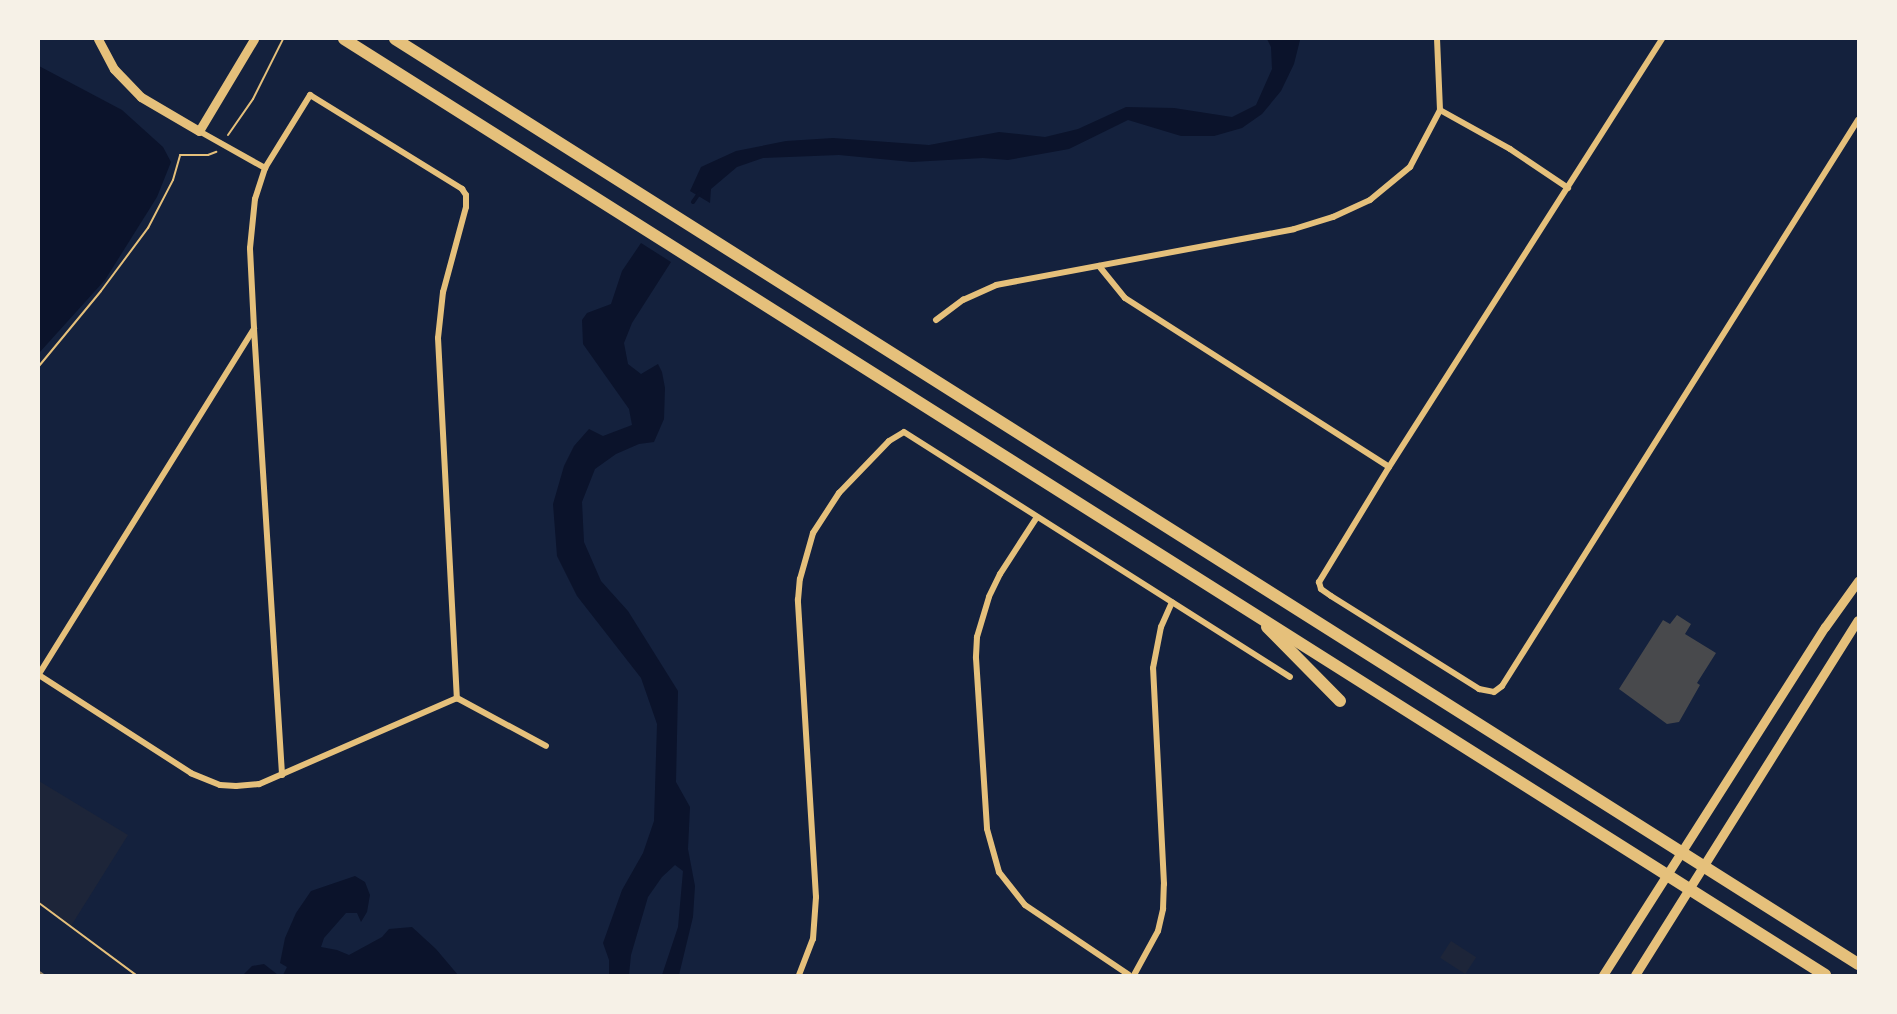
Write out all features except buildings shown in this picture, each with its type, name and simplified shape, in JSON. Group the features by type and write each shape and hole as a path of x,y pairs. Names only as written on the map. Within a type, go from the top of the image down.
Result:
{"main road":[{"path":"344,39 1825,975"},
{"path":"395,39 1858,964"},
{"path":"1254,613 1340,700"}],"street":[{"path":"98,39 114,69 141,98 265,168"},
{"path":"199,130 254,39"},
{"path":"936,321 963,300 996,285 1294,229 1333,217 1370,200 1410,167 1440,110 1437,39"},
{"path":"1662,39 1389,467 1319,582 1321,589 1479,689 1494,692 1508,676 1858,120"},
{"path":"282,775 254,328 251,224 265,168 310,95 457,184 466,195 466,207 443,292 438,338 457,698"},
{"path":"1440,110 1510,149 1568,188"},
{"path":"1099,266 1125,298 1389,467"},
{"path":"254,328 39,675 205,779 220,785 236,786 260,784 457,698"},
{"path":"799,975 813,939 816,897 798,600 800,579 813,533 839,493 888,441 904,432 1290,677"},
{"path":"1037,517 1000,574 989,597 977,637 976,658 987,829 999,872 1025,905 1129,975"},
{"path":"1603,975 1825,627 1858,581"},
{"path":"1134,975 1158,931 1162,909 1164,884 1153,668 1161,627 1172,602"},
{"path":"1635,975 1858,620"},
{"path":"457,698 546,746"}],"path":[{"path":"39,366 102,291 148,228 174,180 180,155 208,155 215,153 223,143 256,92 283,39"},
{"path":"39,903 136,975"}],"shaded area":[{"path":"1267,39 1300,40 1294,64 1281,91 1262,114 1242,128 1214,136 1181,136 1128,120 1069,149 1008,160 983,158 912,162 839,155 763,158 737,167 711,189 710,203 690,191 701,167 736,151 786,141 833,138 929,145 999,132 1045,137 1078,129 1126,107 1174,108 1232,117 1256,105 1272,69 1271,47"},
{"path":"39,66 122,110 163,147 171,162 157,197 105,280 39,353"},
{"path":"641,243 671,262 632,323 624,343 628,364 641,374 658,364 665,388 664,419 654,442 639,444 616,454 595,469 582,502 584,542 601,581 628,611 678,691 676,782 690,807 688,849 695,886 693,917 679,975 662,975 678,927 683,871 675,865 662,877 648,897 631,955 629,975 609,975 609,960 603,943 622,890 643,853 654,821 657,724 641,678 577,596 557,556 553,504 564,466 574,446 589,429 603,436 632,425 629,409 583,344 582,320 587,313 611,304 622,271"},
{"path":"39,781 128,835 71,926 39,903"},
{"path":"355,876 365,882 370,895 367,912 361,922 357,913 346,913 324,938 321,947 349,955 382,937 389,929 412,927 436,949 458,975 283,975 287,967 280,963 285,938 296,913 311,891"},
{"path":"1451,941 1476,957 1465,974 1440,958"},
{"path":"264,964 278,975 243,975 252,966"}],"waterway":[{"path":"693,202 700,192"}]}
